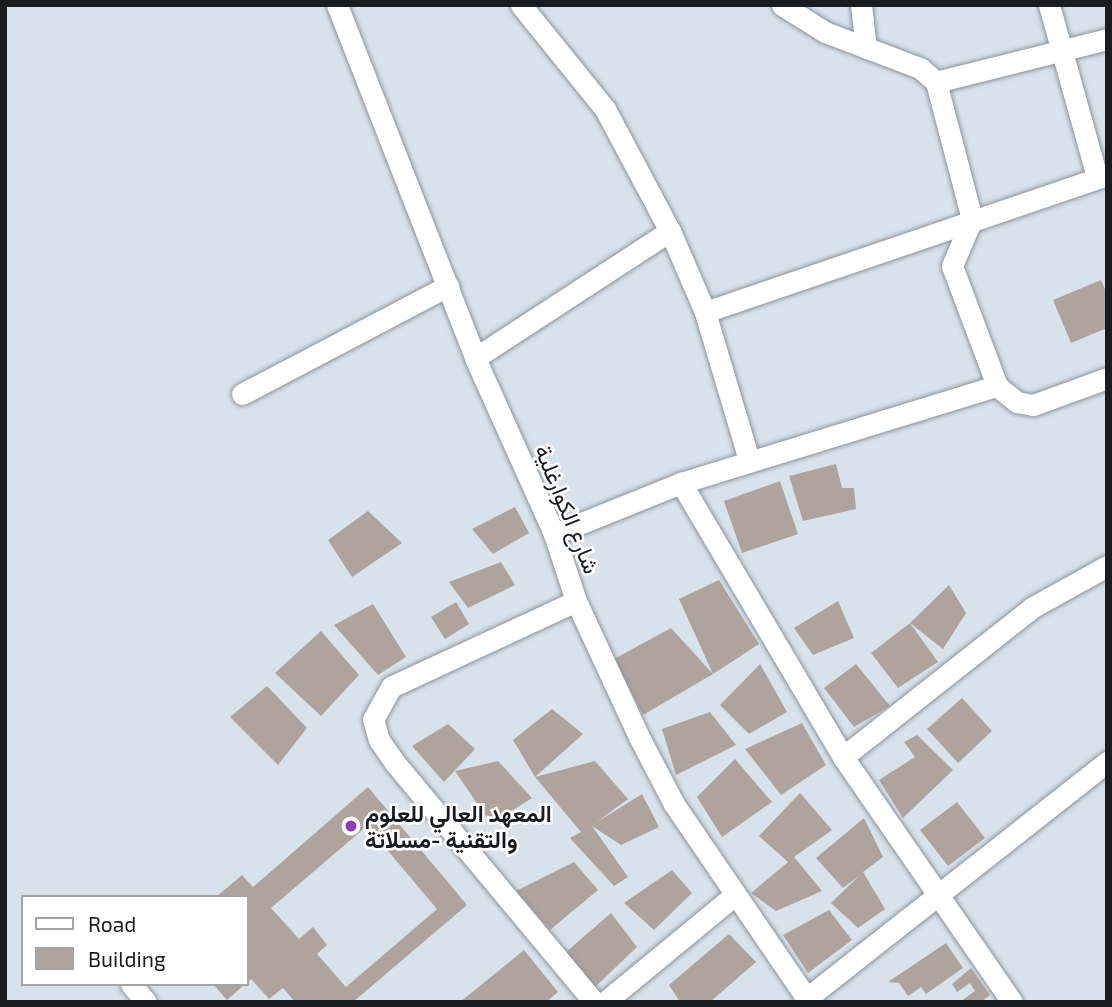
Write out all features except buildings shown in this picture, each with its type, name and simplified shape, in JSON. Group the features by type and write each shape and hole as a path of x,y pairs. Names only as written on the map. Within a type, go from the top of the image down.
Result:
{"street":[{"name":"شارع الكوارغلية","path":"337,5 475,358 554,534 576,601 674,804 808,1000"},
{"path":"522,5 605,109 670,231 705,312 749,460"},
{"path":"782,5 825,32 920,68 936,82 972,219 952,266 997,386 1017,402 1033,405 1107,378"},
{"path":"861,5 866,48"},
{"path":"705,312 1102,176 1059,49 1049,5"},
{"path":"936,82 1107,39"},
{"path":"475,358 670,231"},
{"path":"242,394 447,286"},
{"path":"554,534 681,483 749,460 997,386"},
{"path":"681,483 843,757 1012,1002"},
{"path":"843,757 1033,607 1107,566"},
{"path":"576,601 391,687 373,719 379,740 395,763 594,1002"},
{"path":"808,1000 1107,762"},
{"path":"605,1002 735,895"},
{"path":"133,986 146,1002"}],"place":[{"name":"المعهد العالي للعلوم والتقنية -مسلاتة","path":"351,826"}]}
